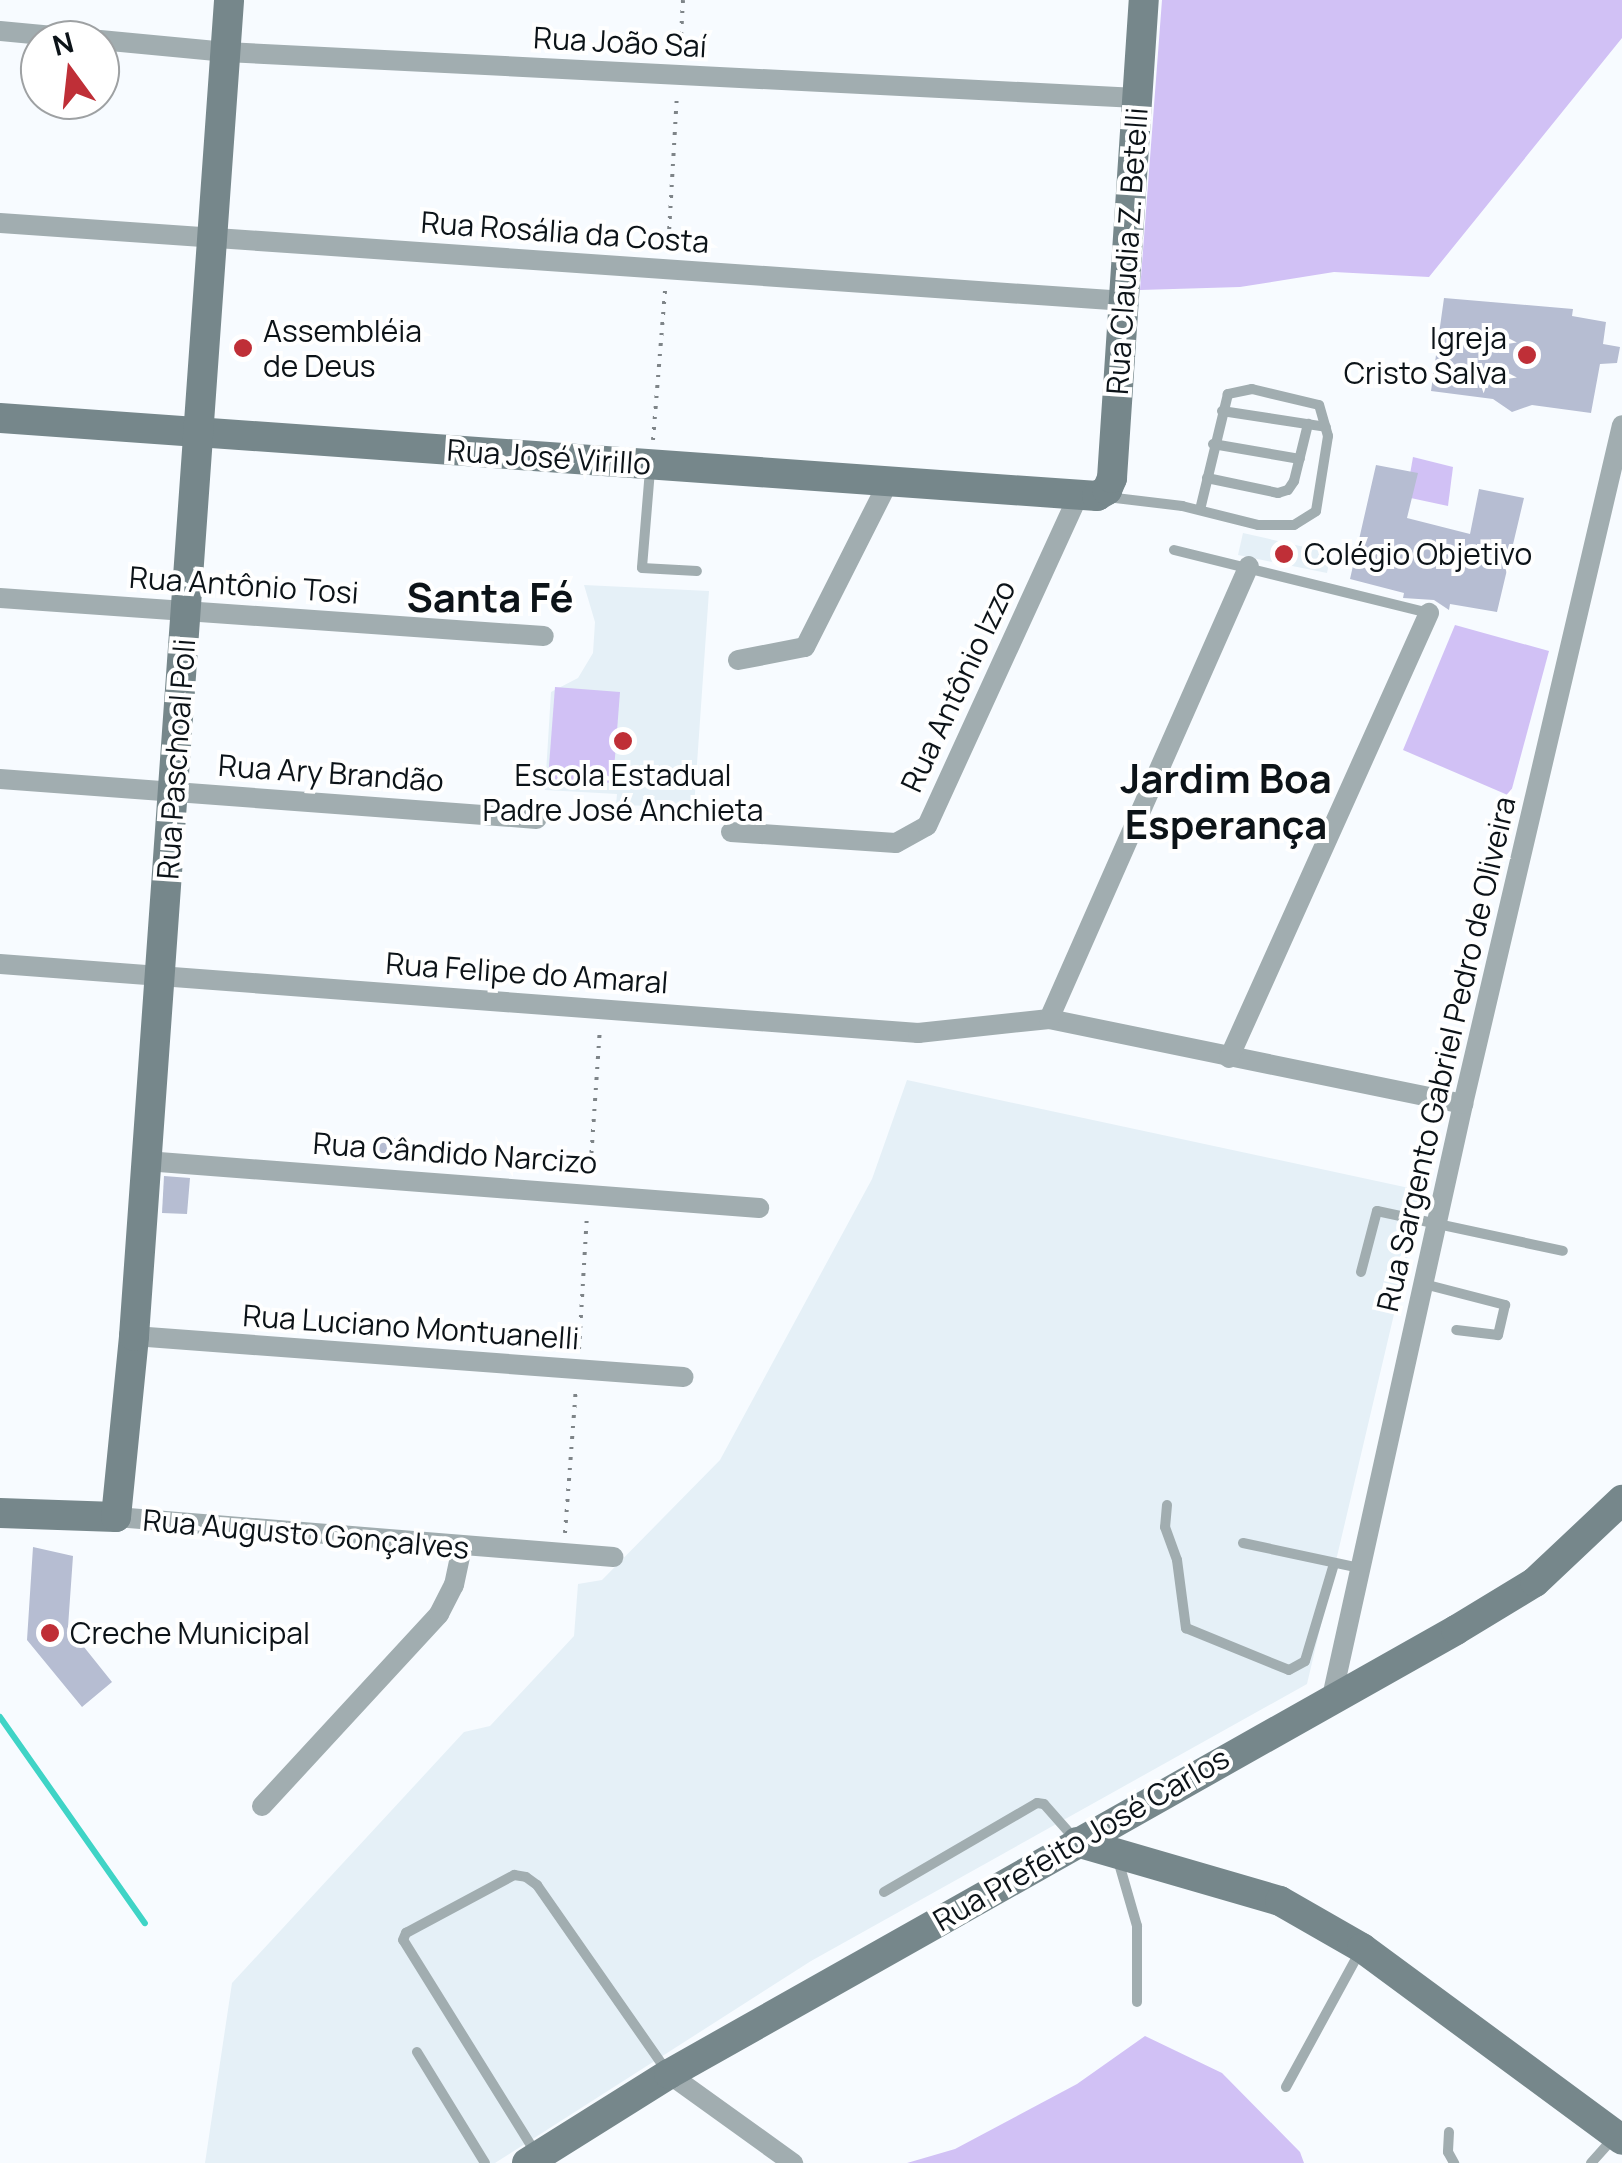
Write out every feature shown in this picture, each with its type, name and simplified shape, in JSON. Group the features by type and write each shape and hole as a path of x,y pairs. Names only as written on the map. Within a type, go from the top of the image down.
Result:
{"street":[{"name":"Rua Paschoal Poli","path":"116,1517 134,1336 229,0"},
{"name":"Rua Claudia Z. Betelli","path":"1087,497 1112,478 1144,0"},
{"name":"Rua João Saí","path":"120,42 226,52 1137,98"},
{"name":"Rua Rosália da Costa","path":"0,224 1126,301"},
{"name":"Rua José Virillo","path":"0,418 1087,497"},
{"name":"Rua Sargento Gabriel Pedro de Oliveira","path":"1332,1697 1464,1104 1622,426"},
{"path":"738,660 805,646 889,481"},
{"name":"Rua Antônio Izzo","path":"730,832 896,842 927,826 1087,497"},
{"path":"1049,1019 1249,566"},
{"name":"Rua Antônio Tosi","path":"0,598 544,636"},
{"path":"1229,1058 1430,613"},
{"name":"Rua Ary Brandão","path":"0,779 537,819"},
{"name":"Rua Felipe do Amaral","path":"0,964 918,1034 1049,1019 1464,1104"},
{"name":"Rua Cândido Narcizo","path":"146,1161 759,1208"},
{"name":"Rua Luciano Montuanelli","path":"134,1336 683,1378"},
{"name":"Rua Prefeito José Carlos","path":"532,2160 669,2074 1535,1582 1622,1500"},
{"name":"Rua Augusto Gonçalves","path":"0,1513 116,1517 462,1548 612,1557"},
{"path":"262,1806 439,1614 454,1585 462,1548"},
{"path":"1076,1842 1280,1901 1362,1948 1619,2137"},
{"path":"669,2074 790,2162"}],"lane":[{"path":"1087,497 1200,510 1258,525 1294,525 1316,511 1326,427 1315,402 1252,389 1228,394 1200,510"},
{"path":"1222,411 1326,427"},
{"path":"1206,478 1284,492 1294,481 1308,424"},
{"path":"1213,444 1300,459"},
{"path":"651,464 642,568 696,571"},
{"path":"1174,550 1430,613"},
{"path":"1360,1272 1372,1214 1384,1211 1563,1251"},
{"path":"1424,1284 1505,1305 1498,1336 1456,1330"},
{"path":"1167,1505 1164,1526 1177,1560 1186,1628 1197,1636 1289,1670 1305,1661 1334,1564"},
{"path":"1243,1543 1361,1568"},
{"path":"884,1892 1037,1803 1044,1804 1076,1842"},
{"path":"1114,1850 1137,1926 1137,2002"},
{"path":"532,2160 404,1940 406,1933 514,1875 526,1877 669,2074"},
{"path":"1286,2086 1362,1948"},
{"path":"417,2052 485,2163"},
{"path":"1449,2132 1448,2152 1454,2163"},
{"path":"1591,2163 1619,2137"}],"path":[{"path":"651,464 683,0"},
{"path":"564,1553 602,1009"}],"shaded area":[{"path":"1162,0 1622,0 1622,38 1429,277 1334,272 1240,287 1140,290"},
{"path":"1413,457 1453,467 1448,506 1406,497"},
{"name":"Colégio Objetivo","path":"1243,533 1331,553 1327,573 1238,555"},
{"name":"Escola Estadual Padre José Anchieta","path":"584,585 709,591 694,807 616,805 617,794 545,790 551,692 578,678 593,653 595,622"},
{"path":"1455,625 1549,651 1510,796 1403,750"},
{"path":"555,687 620,692 613,783 548,779"},
{"path":"907,1080 1423,1191 1307,1684 811,1961 495,2163 205,2163 232,1983 464,1732 490,1726 574,1636 578,1584 602,1580 720,1460 872,1179"},
{"path":"1145,2036 1222,2073 1300,2152 1304,2163 907,2163 955,2149 1077,2084"}],"building":[{"name":"Igreja Cristo Salva","path":"1444,298 1573,309 1572,316 1606,322 1603,344 1620,347 1617,363 1600,364 1591,413 1532,405 1512,412 1493,399 1431,391"},
{"path":"1376,465 1418,473 1407,518 1470,534 1479,489 1524,498 1497,612 1450,604 1449,610 1434,600 1403,598 1404,593 1350,579"},
{"path":"376,1136 401,1139 399,1161 374,1159"},
{"path":"164,1176 190,1178 187,1214 162,1213"},
{"name":"Creche Municipal","path":"33,1547 73,1556 68,1627 112,1682 82,1707 27,1640"}],"waterway":[{"path":"0,1717 145,1923"}],"place":[{"name":"Assembléia de Deus","path":"243,348"},
{"name":"Igreja Cristo Salva","path":"1527,355"},
{"name":"Colégio Objetivo","path":"1284,554"},
{"name":"Escola Estadual Padre José Anchieta","path":"623,741"},
{"name":"Creche Municipal","path":"50,1633"}],"district":[{"name":"Santa Fé","path":"490,597"},
{"name":"Jardim Boa Esperança","path":"1226,801"}]}
